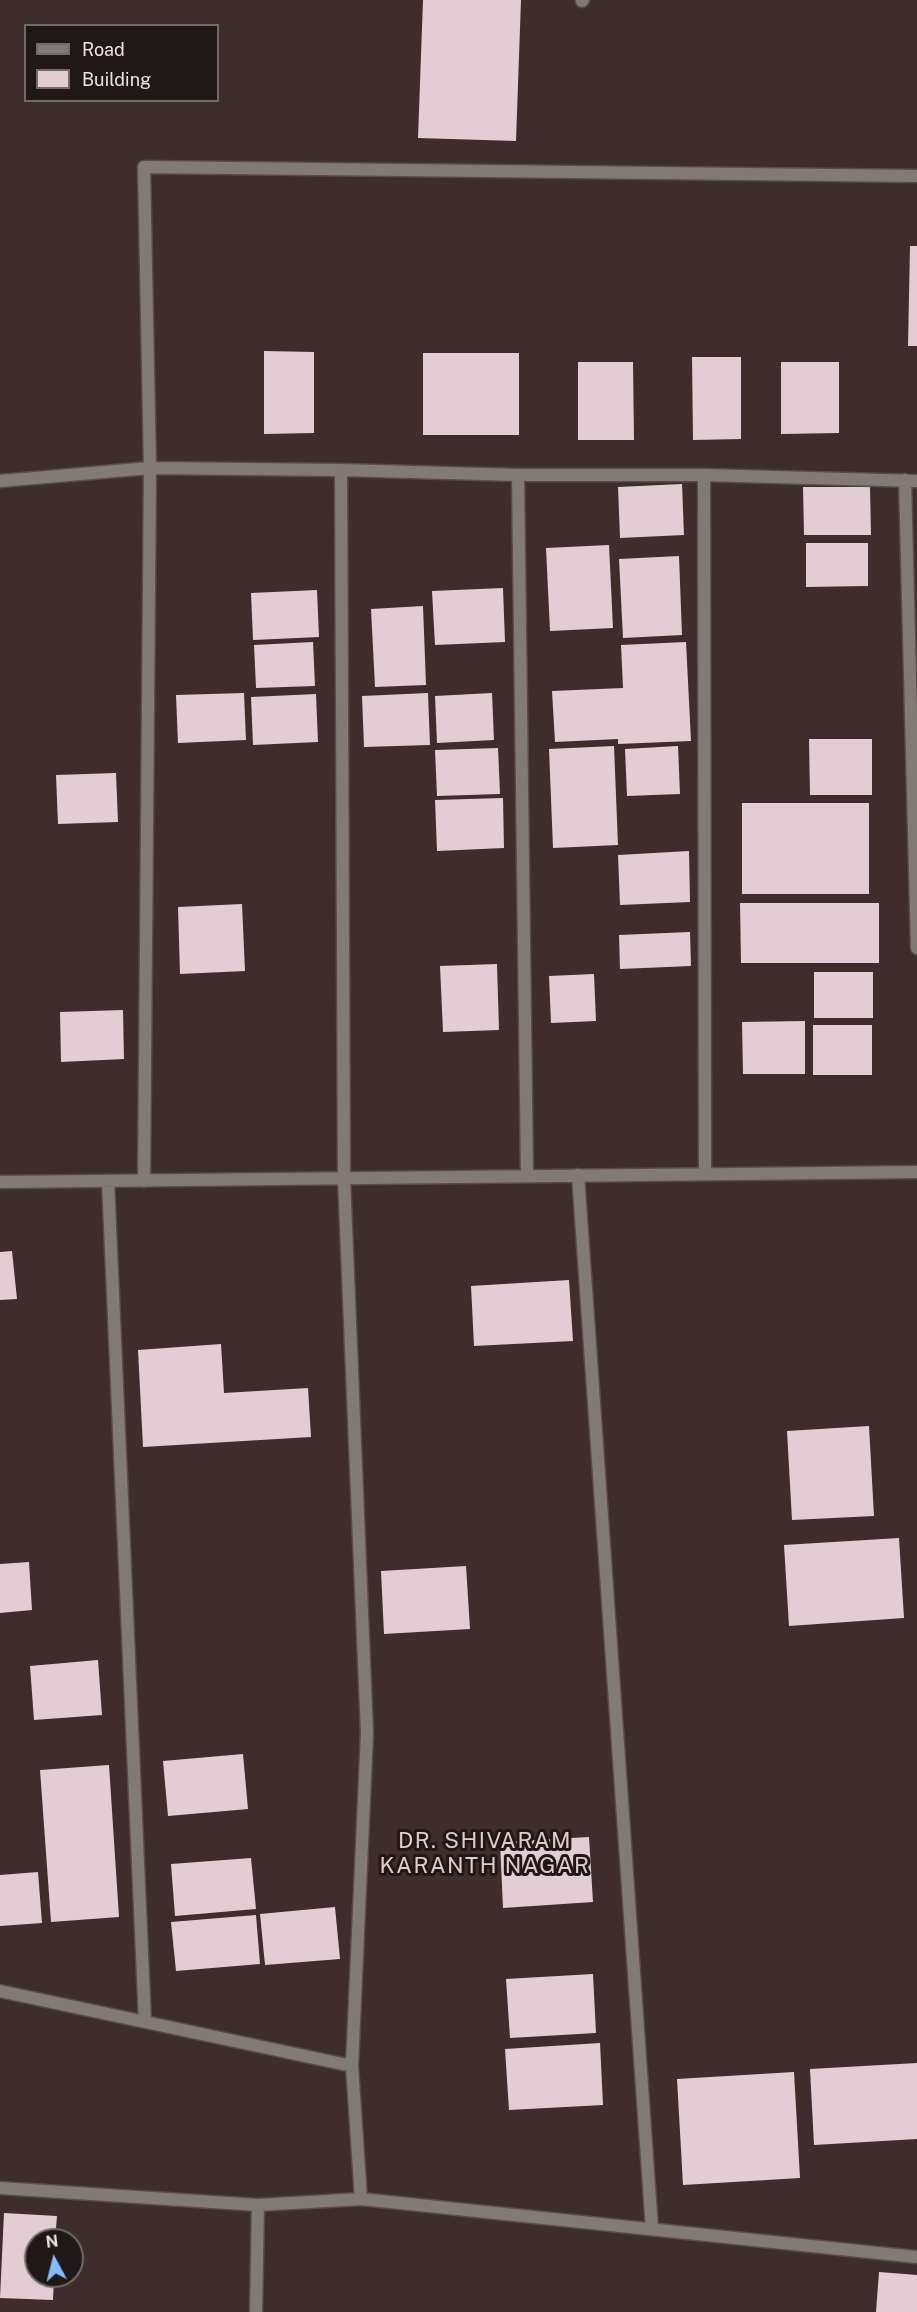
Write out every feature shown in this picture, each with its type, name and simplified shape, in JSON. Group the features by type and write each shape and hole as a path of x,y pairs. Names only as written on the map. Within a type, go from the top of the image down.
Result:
{"street":[{"path":"144,1181 150,468 144,167 917,176"},
{"path":"0,481 150,468 518,475 704,475 911,481 917,948"},
{"path":"341,470 344,1178 367,1733 352,2066 361,2199"},
{"path":"518,475 527,1176"},
{"path":"704,475 705,1174"},
{"path":"0,1182 917,1172"},
{"path":"578,1175 652,2229"},
{"path":"108,1181 145,2022"},
{"path":"0,1991 352,2066"},
{"path":"0,2188 258,2205 361,2199 917,2257"},
{"path":"256,2312 258,2205"}],"building":[{"path":"423,0 521,0 516,141 418,138"},
{"path":"910,246 917,246 917,346 908,346"},
{"path":"264,351 314,352 314,433 264,434"},
{"path":"423,353 519,353 519,435 423,435"},
{"path":"692,357 741,357 741,439 693,440"},
{"path":"578,362 633,362 634,440 578,440"},
{"path":"781,362 839,362 839,433 781,434"},
{"path":"682,484 684,535 620,538 618,487"},
{"path":"803,487 870,487 871,535 804,535"},
{"path":"806,543 868,543 868,586 806,587"},
{"path":"609,545 613,628 550,631 546,548"},
{"path":"679,556 682,635 623,638 619,559"},
{"path":"503,588 505,642 435,645 432,591"},
{"path":"317,590 319,637 253,640 251,593"},
{"path":"423,606 426,685 375,687 371,609"},
{"path":"313,642 315,686 256,688 254,645"},
{"path":"686,642 691,741 618,744 618,739 555,742 552,691 623,688 621,645"},
{"path":"244,693 246,740 178,743 176,695"},
{"path":"428,693 430,745 364,747 362,696"},
{"path":"492,693 494,740 437,743 435,696"},
{"path":"316,694 318,742 253,745 251,697"},
{"path":"809,739 872,739 872,795 810,795"},
{"path":"614,746 618,845 553,848 549,749"},
{"path":"678,746 680,794 627,796 625,749"},
{"path":"498,748 500,794 437,796 435,750"},
{"path":"116,773 118,822 58,824 56,775"},
{"path":"503,798 504,848 437,851 435,800"},
{"path":"742,803 869,803 869,894 742,894"},
{"path":"689,851 690,902 620,905 618,855"},
{"path":"740,903 879,903 879,963 741,963"},
{"path":"242,904 245,971 180,974 178,907"},
{"path":"690,932 691,966 620,969 619,935"},
{"path":"497,964 499,1030 443,1032 440,966"},
{"path":"814,972 873,972 873,1018 814,1018"},
{"path":"594,974 596,1021 551,1023 549,976"},
{"path":"123,1010 124,1059 61,1062 60,1012"},
{"path":"805,1021 805,1074 743,1074 742,1022"},
{"path":"813,1025 872,1025 872,1075 813,1075"},
{"path":"12,1251 17,1299 0,1300 0,1252"},
{"path":"569,1280 573,1341 474,1346 471,1286"},
{"path":"221,1344 224,1393 308,1388 311,1437 143,1447 138,1350"},
{"path":"869,1426 874,1516 792,1520 787,1431"},
{"path":"899,1538 904,1618 789,1626 784,1545"},
{"path":"29,1562 32,1610 0,1613 0,1564"},
{"path":"466,1566 470,1629 384,1634 381,1571"},
{"path":"98,1660 102,1715 34,1720 30,1666"},
{"path":"243,1754 248,1809 168,1816 163,1761"},
{"path":"109,1765 119,1917 51,1922 40,1770"},
{"path":"589,1837 593,1902 503,1908 500,1842"},
{"path":"251,1858 256,1909 175,1916 171,1864"},
{"path":"38,1872 42,1923 0,1926 0,1875"},
{"path":"335,1907 340,1959 265,1965 260,1914"},
{"path":"256,1915 260,1964 176,1971 171,1922"},
{"path":"593,1974 596,2033 510,2038 506,1979"},
{"path":"600,2043 603,2105 509,2110 505,2049"},
{"path":"917,2063 917,2139 814,2145 810,2069"},
{"path":"794,2072 800,2178 683,2185 677,2079"},
{"path":"4,2213 57,2216 56,2228 24,2228 24,2288 54,2288 53,2300 0,2298"},
{"path":"879,2272 917,2275 917,2312 876,2312"}],"district":[{"name":"DR. SHIVARAM KARANTH NAGAR","path":"485,1854"}]}
